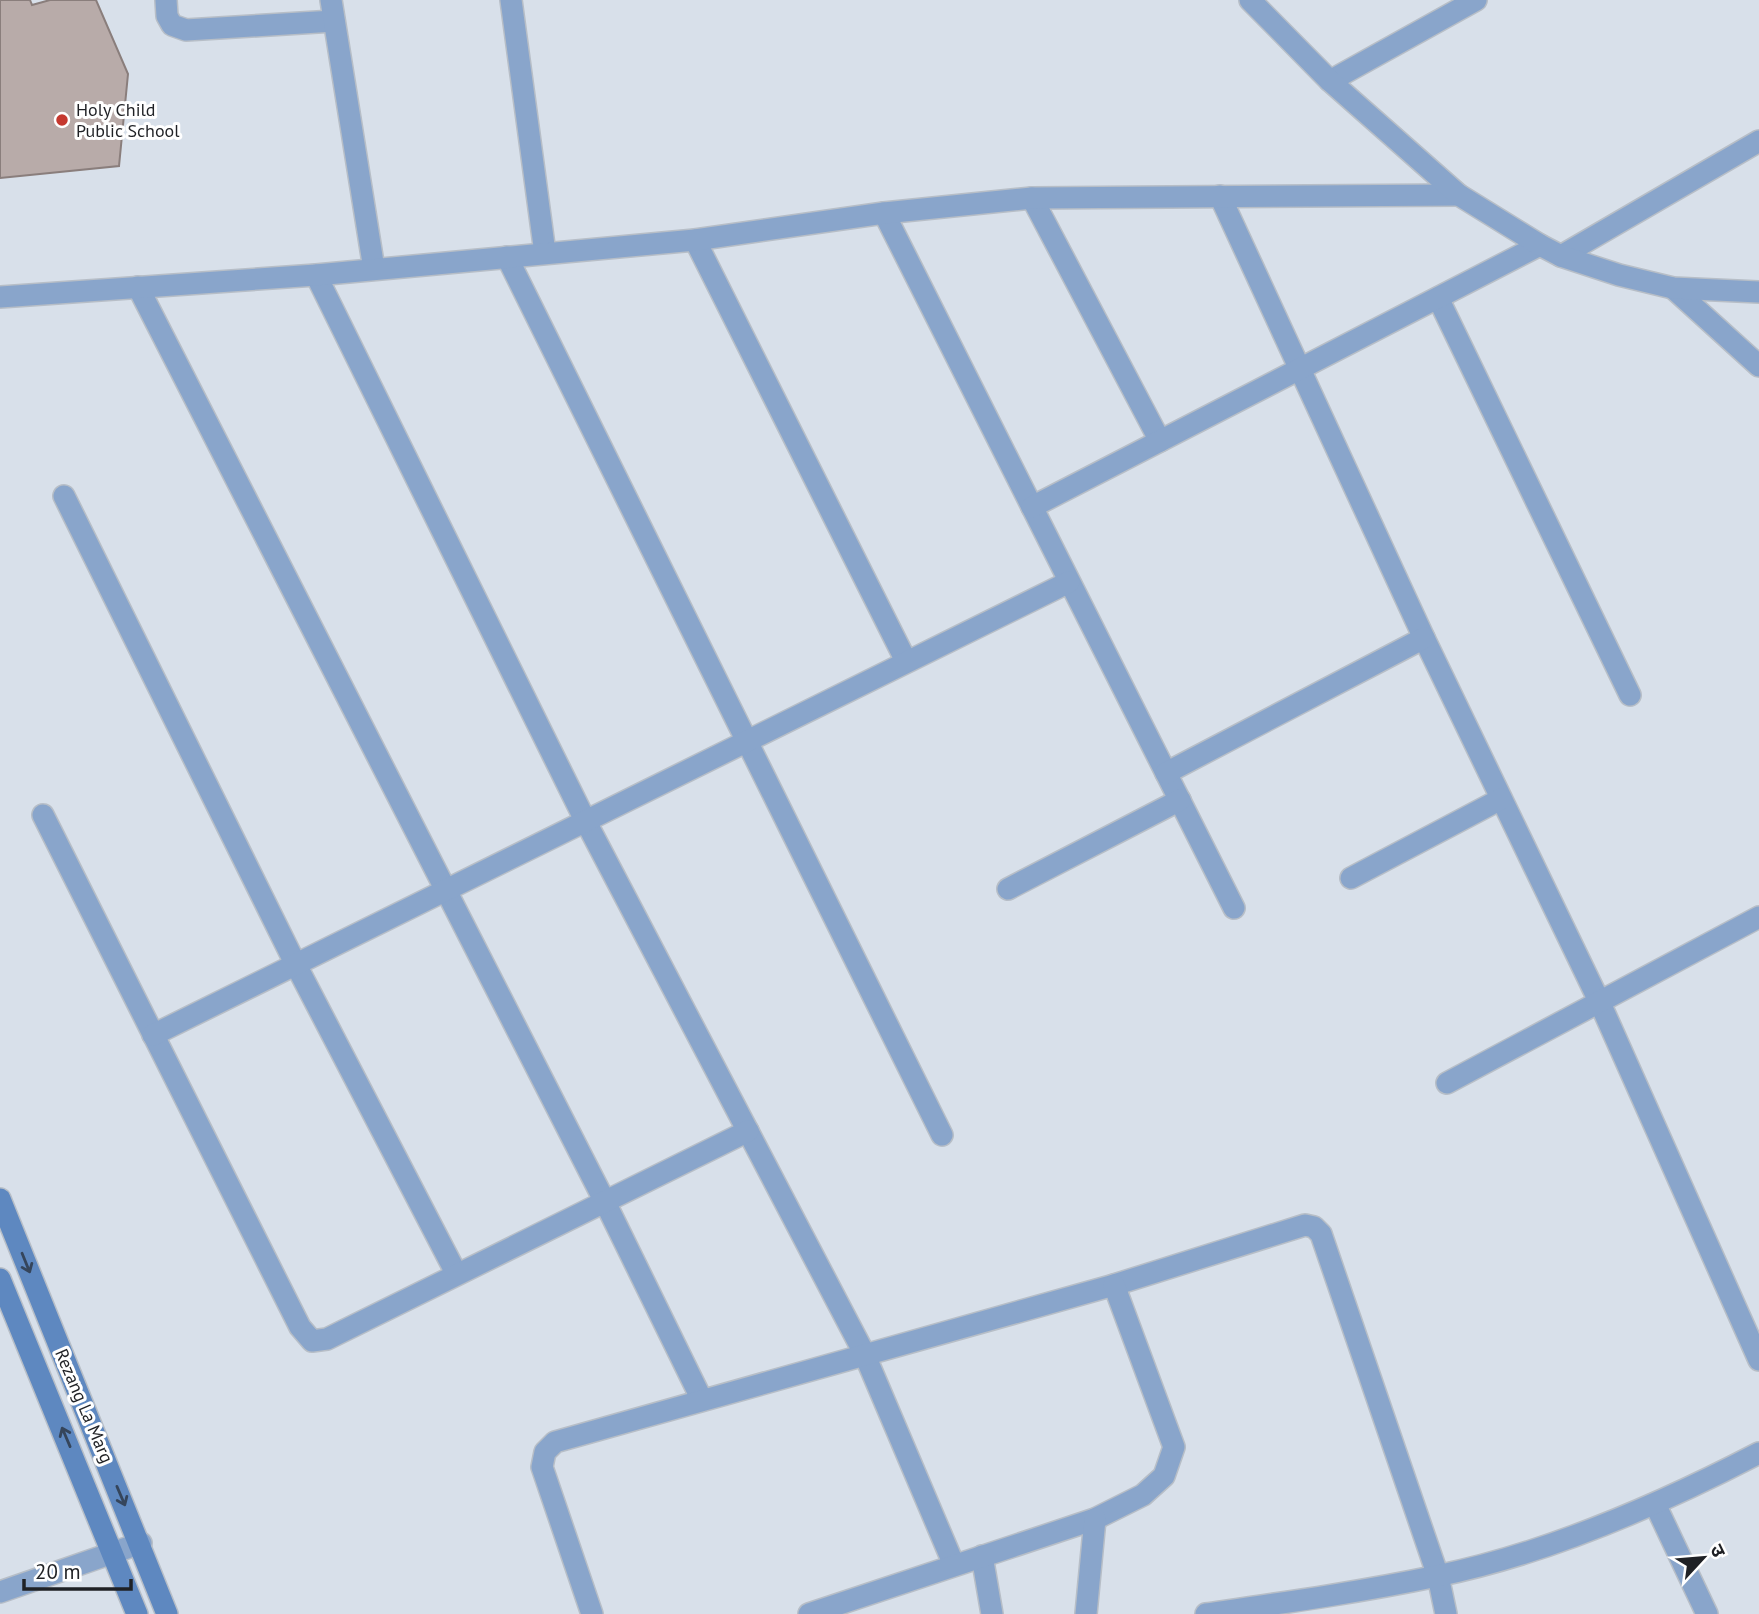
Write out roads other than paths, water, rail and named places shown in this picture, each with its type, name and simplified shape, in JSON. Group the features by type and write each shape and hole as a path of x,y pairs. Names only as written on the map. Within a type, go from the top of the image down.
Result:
{"main road":[{"name":"Rezang La Marg","path":"0,1199 141,1543 167,1614"},
{"name":"Rezang La Marg","path":"0,1279 137,1614"}],"street":[{"path":"166,0 167,16 172,25 186,30 334,22"},
{"path":"331,0 374,269"},
{"path":"511,0 545,253"},
{"path":"1250,0 1330,81 1460,195 1540,246 1561,256 1673,288 1759,292"},
{"path":"1330,81 1476,0"},
{"path":"1561,256 1759,141"},
{"path":"0,297 316,275 695,240 884,214 1032,198 1460,195"},
{"path":"1220,196 1424,638 1600,1003 1759,1360"},
{"path":"1032,198 1160,441"},
{"path":"884,214 1234,908"},
{"path":"695,240 906,661"},
{"path":"1031,507 1540,246"},
{"path":"507,257 942,1135"},
{"path":"316,275 586,820 864,1353 954,1565"},
{"path":"138,287 604,1200 702,1400"},
{"path":"1673,288 1759,366"},
{"path":"1438,298 1630,695"},
{"path":"64,496 295,964 456,1273"},
{"path":"153,1035 1069,582"},
{"path":"1166,773 1424,638"},
{"path":"1351,878 1501,799"},
{"path":"1008,889 1180,800"},
{"path":"43,815 300,1327 312,1341 327,1339 748,1130"},
{"path":"1447,1083 1759,917"},
{"path":"592,1614 542,1467 545,1452 555,1442 864,1353 1114,1285 1305,1225 1314,1227 1321,1234 1438,1576 1446,1614"},
{"path":"809,1614 1095,1519 1143,1494 1164,1476 1174,1447 1114,1285"},
{"path":"1206,1614 1438,1576 1548,1544 1655,1503 1759,1453"},
{"path":"1655,1503 1707,1614"},
{"path":"1086,1614 1095,1519"},
{"path":"0,1592 141,1543"},
{"path":"982,1556 992,1614"}],"place":[{"name":"Holy Child Public School","path":"62,120"}]}
